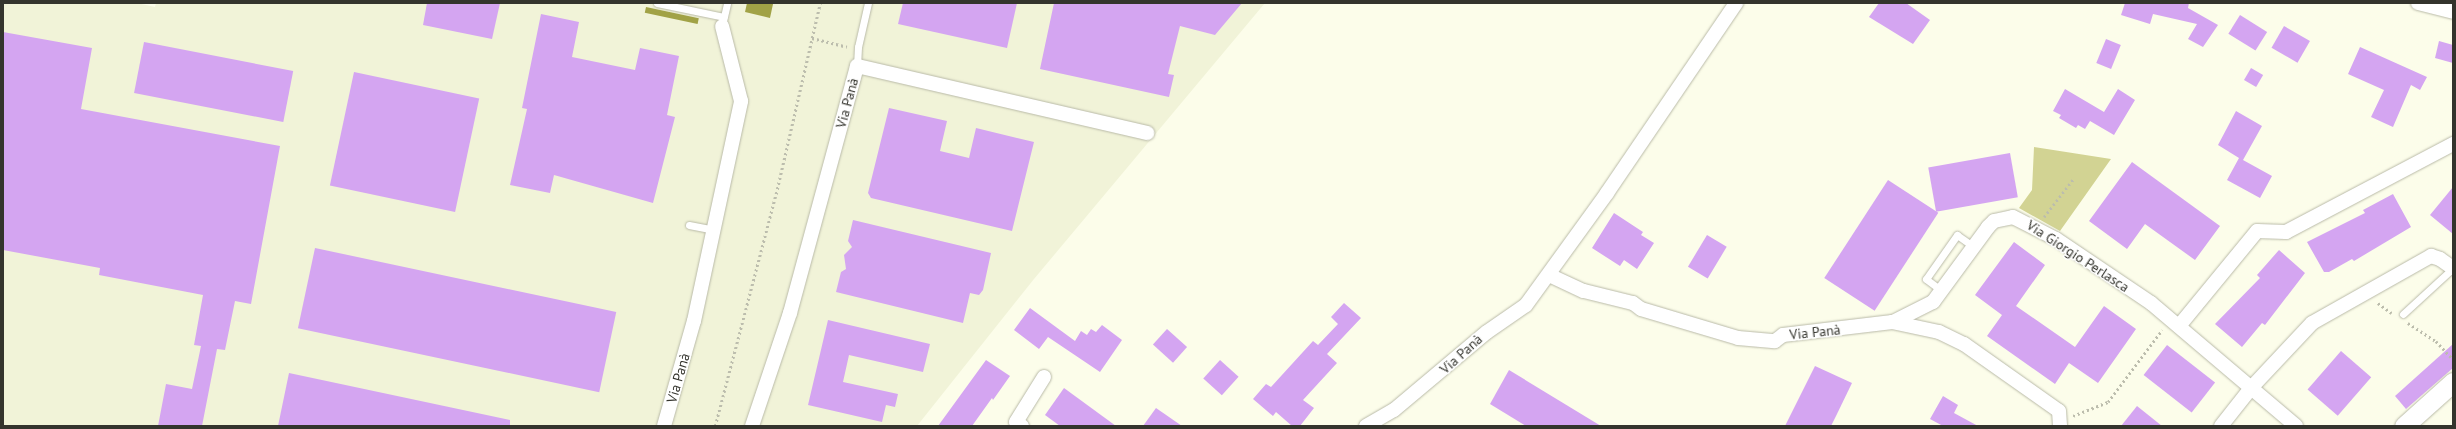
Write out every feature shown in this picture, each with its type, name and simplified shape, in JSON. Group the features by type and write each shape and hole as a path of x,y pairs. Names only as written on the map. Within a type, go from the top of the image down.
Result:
{"street":[{"name":"Via Panà","path":"1367,426 1394,410 1487,332 1526,305 1549,276 1736,3"},
{"path":"2418,3 2453,12"},
{"name":"Via Panà","path":"664,426 694,321 741,101 723,21"},
{"name":"Via Panà","path":"752,426 790,313 857,66 1148,133"},
{"path":"2179,326 2257,231 2286,232 2453,144"},
{"name":"Via Giorgio Perlasca","path":"1892,322 1934,302 1994,221 2003,218 2022,220 2102,269 2179,326 2296,426"},
{"path":"2220,426 2251,388 2312,323 2431,256 2440,258 2453,268"},
{"name":"Via Panà","path":"1549,276 1584,292 1633,303 1641,309 1738,338 1775,341 1783,335 1892,322 1939,332 1964,344 2060,411 2061,423"},
{"path":"1022,426 1016,422 1044,377"},
{"path":"2404,426 2453,382"}],"lane":[{"path":"657,3 723,21 727,3"},
{"path":"857,66 857,50 868,3"},
{"path":"690,225 714,230"},
{"path":"1942,291 1926,279 1957,235 1974,247"},
{"path":"2403,314 2453,268"}],"path":[{"path":"715,426 776,194 820,3"},
{"path":"812,38 857,50"},
{"path":"2050,223 2044,219 2074,178"},
{"path":"2061,423 2108,402 2163,330"}],"shaded area":[{"path":"3,3 137,3 155,7 156,3 1265,3 1034,279 917,426 3,426"},
{"path":"747,3 773,4 770,18 745,12"},
{"path":"646,7 699,18 698,24 645,13"}],"green space":[{"path":"2034,147 2111,159 2060,231 2019,208 2032,190"}],"building":[{"path":"427,3 500,3 492,39 423,25"},
{"path":"903,3 1017,3 1007,48 898,24"},
{"path":"1054,3 1242,3 1215,35 1180,26 1168,74 1174,75 1169,97 1040,69"},
{"path":"1879,3 1906,3 1930,20 1913,44 1869,17"},
{"path":"2125,3 2189,3 2188,8 2218,25 2203,47 2188,39 2197,24 2153,14 2150,24 2121,15"},
{"path":"541,14 579,22 572,57 635,70 640,48 679,56 667,115 675,117 653,203 554,175 550,193 510,185 527,109 522,108"},
{"path":"2240,15 2267,32 2255,51 2228,34"},
{"path":"2284,26 2310,41 2297,63 2272,48"},
{"path":"3,32 92,48 81,109 280,146 251,304 235,301 225,350 217,349 202,426 158,426 166,384 192,389 201,346 194,345 203,295 99,275 100,268 3,250"},
{"path":"2106,39 2121,45 2111,69 2096,63"},
{"path":"2439,41 2453,45 2453,63 2435,58"},
{"path":"144,42 293,71 283,122 134,93"},
{"path":"2360,47 2427,77 2420,90 2411,85 2393,127 2371,117 2384,90 2348,74"},
{"path":"2251,68 2263,75 2256,87 2244,80"},
{"path":"354,72 479,99 455,212 330,185"},
{"path":"2065,89 2104,112 2118,89 2135,100 2114,135 2090,121 2085,129 2078,125 2076,128 2059,118 2061,115 2053,111"},
{"path":"889,108 947,121 940,151 969,158 976,128 1034,142 1012,231 871,198 868,193"},
{"path":"2236,111 2262,126 2243,160 2272,176 2260,198 2227,180 2239,158 2218,145"},
{"path":"2010,153 2018,197 1936,212 1928,167"},
{"path":"2132,162 2220,226 2195,260 2145,224 2127,249 2089,221"},
{"path":"1888,180 1938,213 1875,311 1824,278"},
{"path":"2453,187 2453,234 2430,215"},
{"path":"2393,194 2411,227 2354,261 2352,259 2329,272 2324,272 2307,242 2365,213 2363,210"},
{"path":"1614,213 1643,232 1641,235 1654,243 1637,269 1624,260 1620,266 1592,248"},
{"path":"853,220 991,253 983,290 979,295 970,293 963,323 836,292 841,272 846,269 844,255 852,247 848,241"},
{"path":"1707,235 1727,247 1708,279 1688,267"},
{"path":"2014,242 2045,265 2016,306 2075,347 2104,306 2136,329 2098,383 2069,363 2055,384 1987,336 2002,315 1975,295"},
{"path":"315,248 616,312 599,392 298,328"},
{"path":"2279,250 2305,273 2265,325 2262,323 2242,347 2215,324 2260,278 2257,275"},
{"path":"1344,303 1361,318 1327,354 1337,363 1303,400 1314,408 1300,426 1292,426 1276,412 1273,416 1253,399 1266,384 1271,387 1313,341 1318,345 1338,324 1331,317"},
{"path":"1030,308 1075,341 1081,331 1087,335 1091,329 1096,332 1102,325 1122,340 1100,372 1048,337 1039,349 1014,330"},
{"path":"828,320 930,344 923,372 849,355 843,382 898,394 895,407 886,405 882,422 808,405"},
{"path":"1167,329 1187,347 1173,363 1153,345"},
{"path":"2453,344 2453,368 2406,409 2395,396"},
{"path":"2167,345 2215,383 2192,412 2144,375"},
{"path":"2341,351 2371,377 2338,416 2308,389"},
{"path":"986,360 1010,376 993,400 992,398 972,426 938,426"},
{"path":"1220,360 1239,377 1222,395 1203,379"},
{"path":"1815,366 1852,383 1831,426 1785,426"},
{"path":"1509,370 1601,426 1526,426 1490,404"},
{"path":"289,373 510,420 510,426 278,426"},
{"path":"1064,388 1116,426 1060,426 1045,415"},
{"path":"1943,396 1958,405 1954,413 1978,426 1943,426 1930,419"},
{"path":"2137,406 2162,426 2121,426"},
{"path":"1156,408 1182,426 1143,426"}]}
